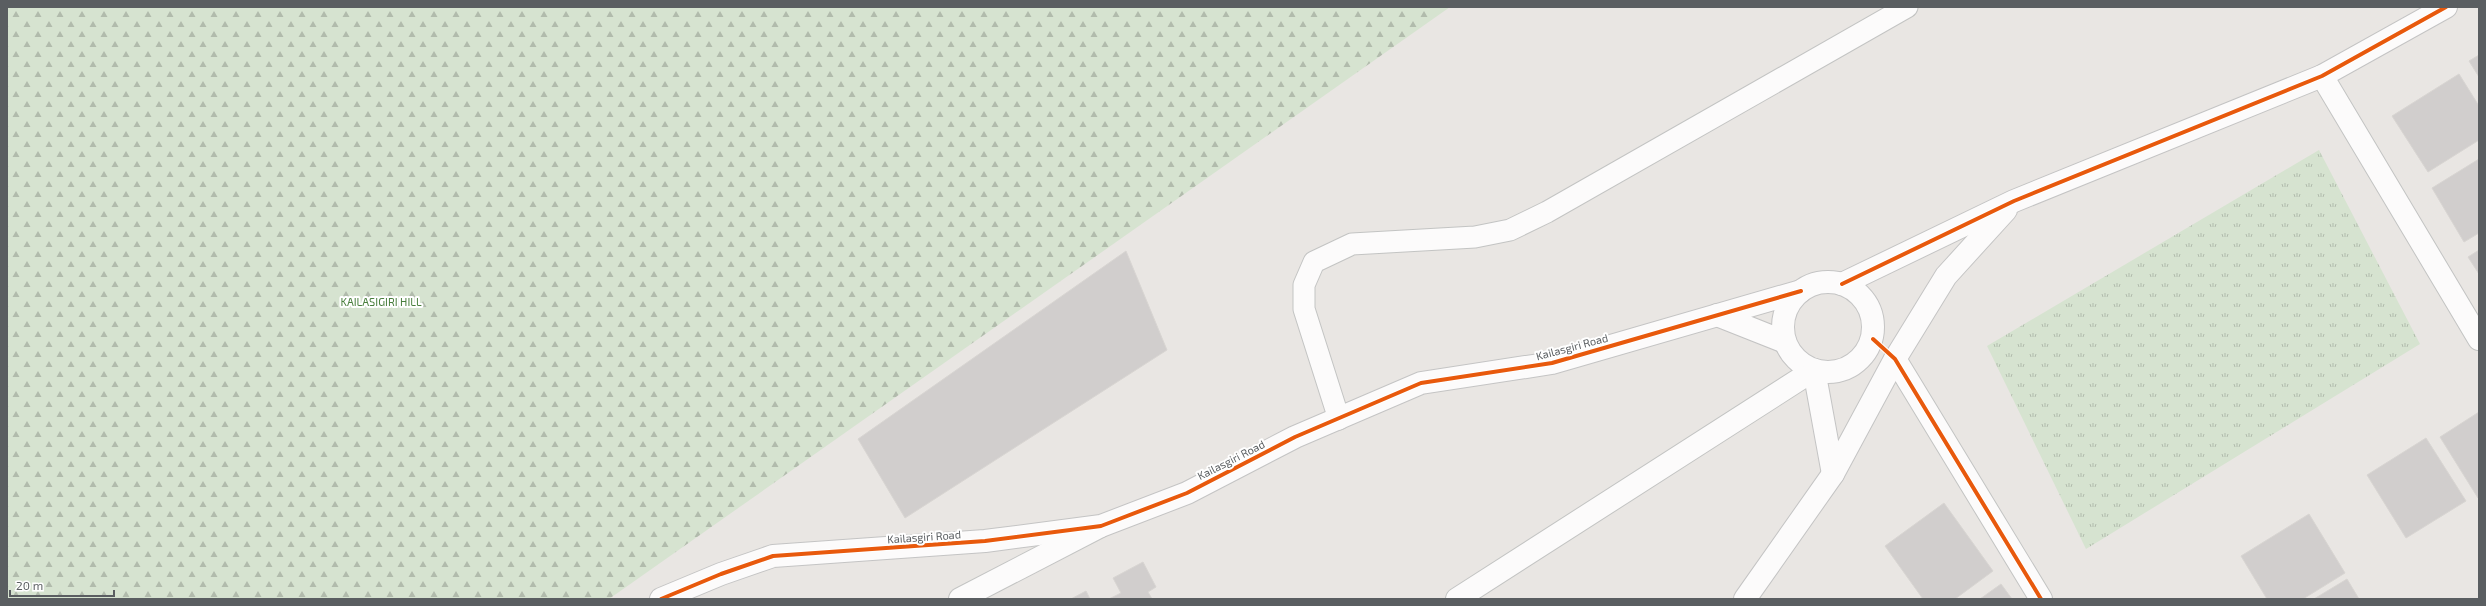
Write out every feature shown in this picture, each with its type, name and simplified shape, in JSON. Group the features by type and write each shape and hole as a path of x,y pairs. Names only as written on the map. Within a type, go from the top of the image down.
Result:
{"street":[{"path":"1842,284 2014,202 2322,76 2446,7"},
{"path":"2322,76 2479,339"},
{"path":"1745,599 1833,474 1895,359 1946,276 2014,202"},
{"path":"1828,282 1842,284 1854,290 1864,300 1871,313 1873,339 1854,364 1842,370 1828,372 1814,370 1801,364 1791,354 1785,342 1782,328 1785,313 1791,301 1801,291 1813,284 1828,282"},
{"name":"Kailasgiri Road","path":"661,599 721,574 773,556 985,541 1101,526 1187,493 1295,437 1421,384 1552,363 1801,291"},
{"path":"1717,315 1785,342"},
{"path":"1873,339 1895,359 2041,599"},
{"path":"1814,370 1833,474"},
{"path":"1458,599 1814,370"},
{"path":"960,599 1101,526"}],"lane":[{"path":"1339,419 1304,309 1304,286 1314,262 1352,244 1475,237 1510,230 1547,212 1908,7"}],"green space":[{"name":"KAILASIGIRI HILL","path":"7,7 1450,7 609,599 7,599"},
{"path":"2319,150 2420,344 2086,549 1987,346"}],"building":[{"path":"2479,55 2479,77 2469,61"},
{"path":"2459,74 2479,106 2479,140 2428,172 2392,116"},
{"path":"2479,159 2479,233 2464,242 2432,188"},
{"path":"2479,250 2479,274 2468,257"},
{"path":"1126,251 1167,350 905,518 858,439"},
{"path":"2479,412 2479,497 2478,498 2440,437"},
{"path":"2426,438 2466,501 2406,538 2367,475"},
{"path":"1944,503 1993,571 1955,599 1923,599 1885,546"},
{"path":"2309,514 2345,573 2303,599 2267,599 2241,556"},
{"path":"1143,562 1156,587 1148,592 1152,599 1109,599 1121,593 1113,578"},
{"path":"2347,579 2359,599 2314,599"},
{"path":"2001,584 2012,599 1980,599"},
{"path":"1086,591 1090,599 1071,599"}],"cycle path":[{"path":"1842,284 2014,201 2322,76 2446,7"},
{"path":"661,599 721,574 773,556 985,541 1101,526 1187,493 1295,437 1421,383 1552,363 1801,291"},
{"path":"1873,339 1895,359 2041,599"}]}
